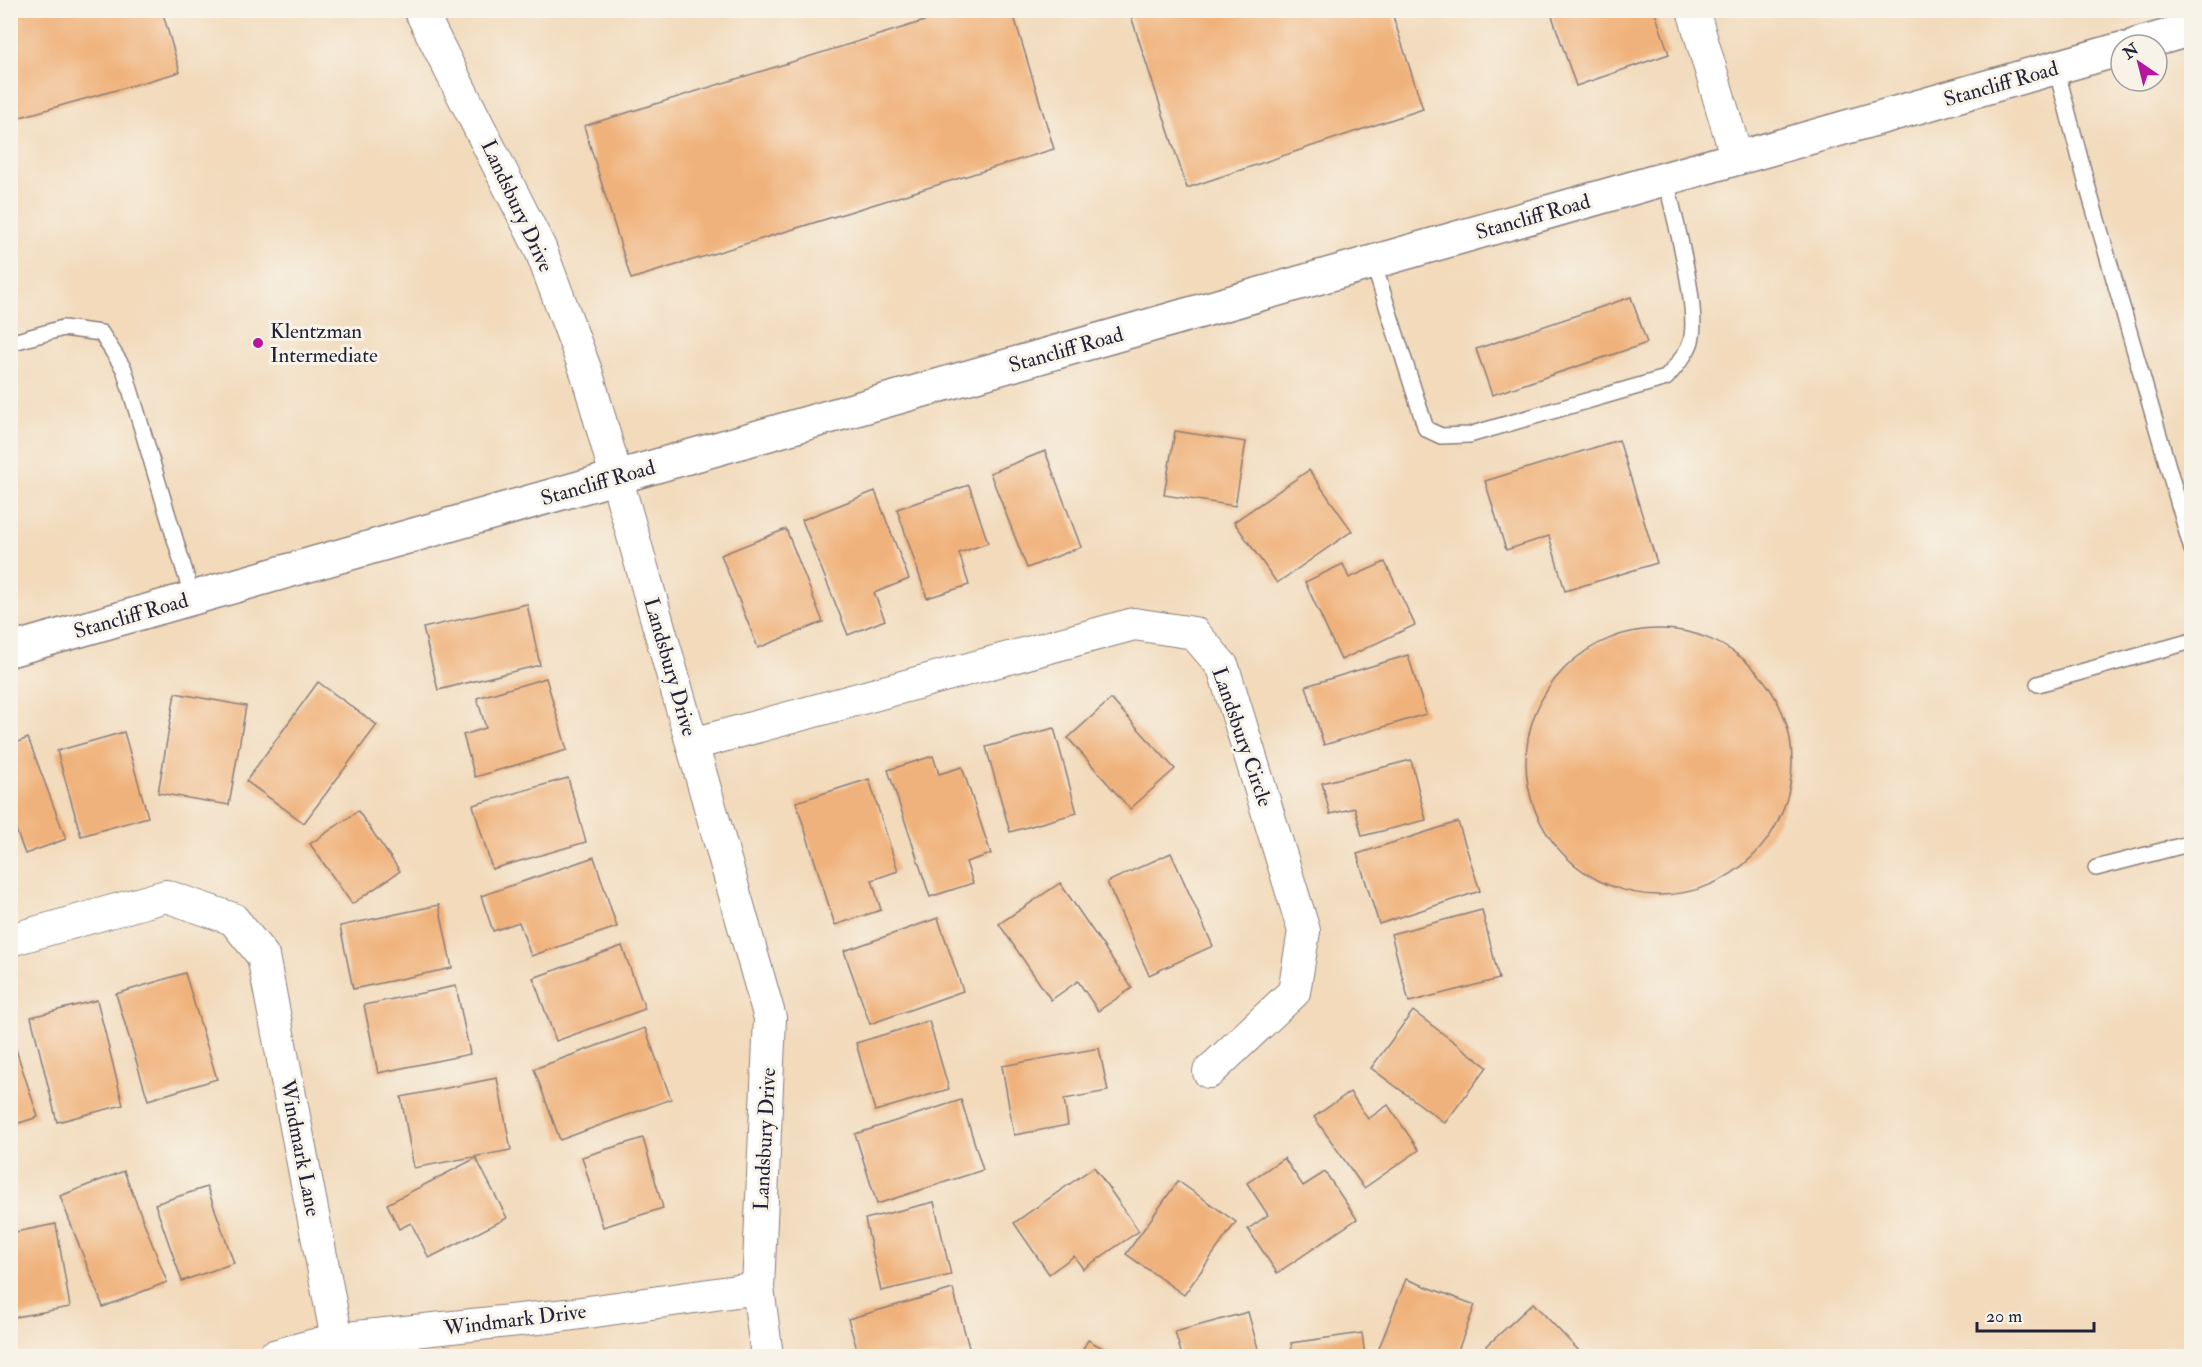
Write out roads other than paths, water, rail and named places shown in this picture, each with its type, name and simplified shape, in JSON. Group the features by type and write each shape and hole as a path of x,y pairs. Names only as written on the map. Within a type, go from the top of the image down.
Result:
{"street":[{"name":"Landsbury Drive","path":"420,10 540,248 587,374 770,1018 758,1287 767,1356"},
{"path":"1693,10 1737,159"},
{"path":"2169,36 2192,29"},
{"name":"Stancliff Road","path":"10,650 2109,53"},
{"name":"Landsbury Circle","path":"693,744 1134,624 1194,633 1223,667 1304,931 1294,992 1209,1072"},
{"name":"Windmark Lane","path":"10,940 166,896 233,919 263,956 337,1340"},
{"name":"Windmark Drive","path":"274,1356 337,1340 567,1315 758,1287"}],"lane":[{"path":"2056,68 2086,185 2192,550"},
{"path":"1373,262 1426,429 1441,436 1469,435 1666,378 1680,361 1691,342 1694,321 1685,266 1666,179"},
{"path":"10,343 63,328 101,333 124,369 193,598"},
{"path":"2038,684 2192,641"},
{"path":"2096,868 2192,843"}],"place":[{"name":"Klentzman Intermediate","path":"258,343"}]}
